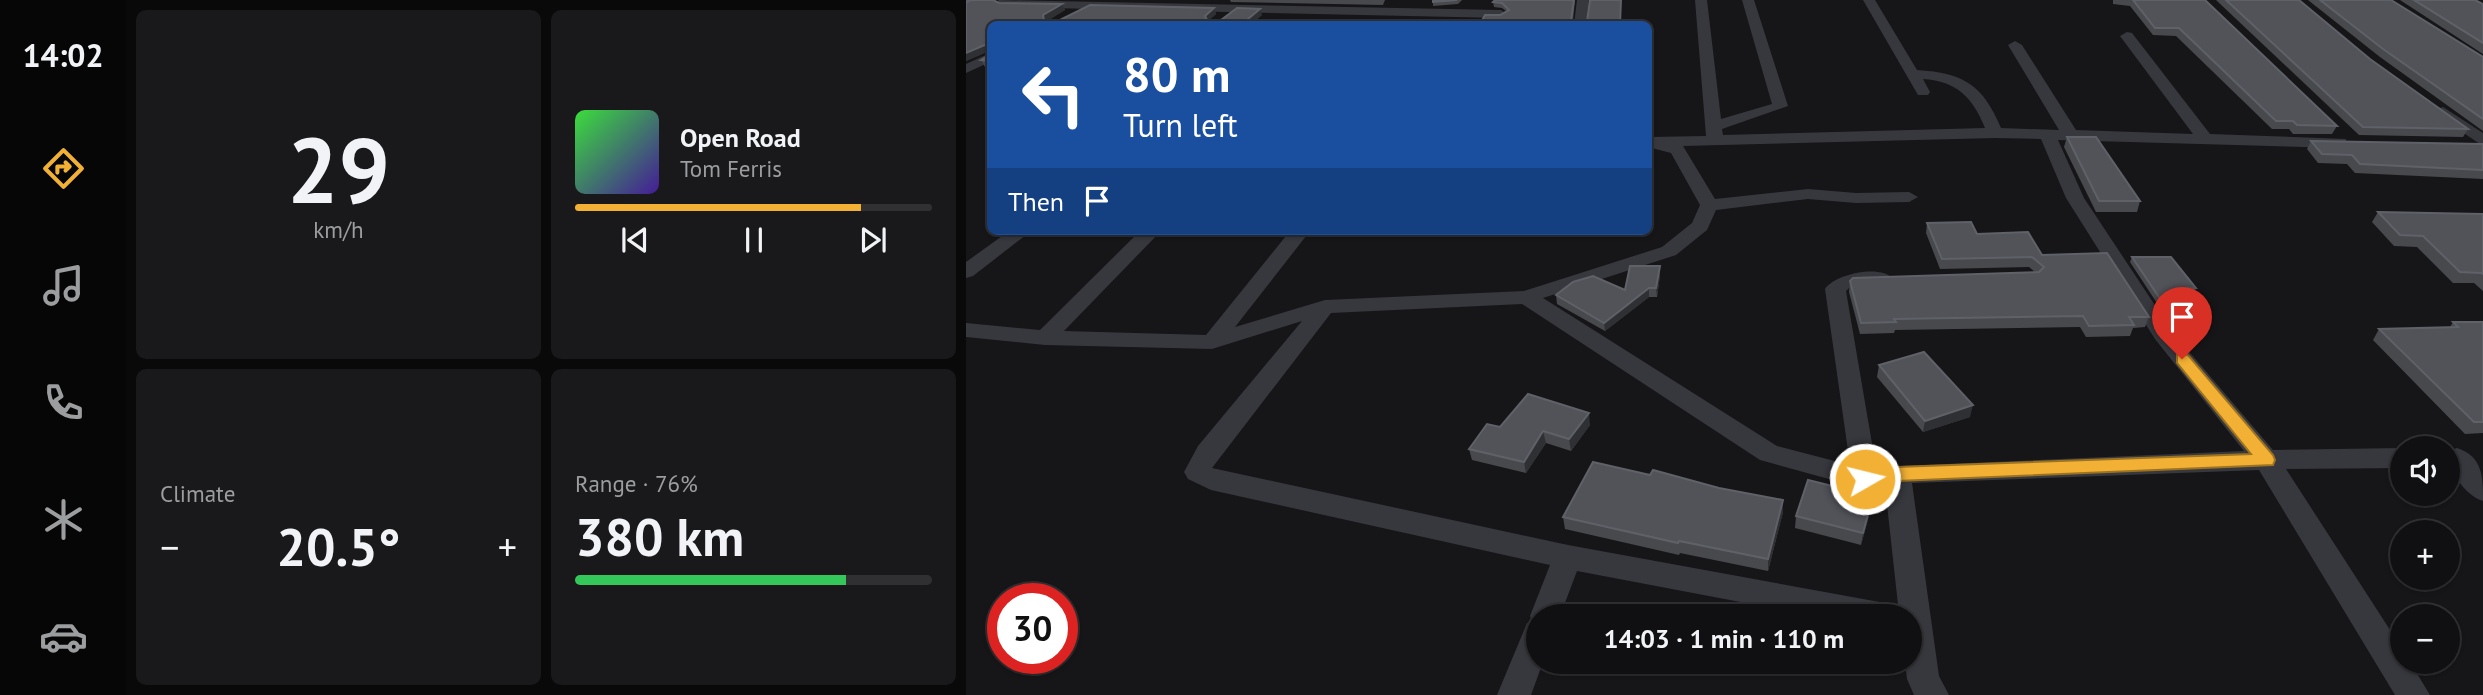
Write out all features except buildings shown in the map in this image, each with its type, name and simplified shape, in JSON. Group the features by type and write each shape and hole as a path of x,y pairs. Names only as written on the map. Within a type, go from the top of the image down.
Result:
{"highway":[{"path":"966,2 971,0"}],"street":[{"path":"1580,21 1583,0"},
{"path":"1701,0 1715,133"},
{"path":"1715,133 1780,106 1748,0"},
{"path":"1869,0 1923,92"},
{"path":"1002,3 1229,4 1500,14"},
{"path":"1063,19 1093,4"},
{"path":"1217,21 1229,4"},
{"path":"2127,36 2206,140"},
{"path":"2015,45 2058,133 2075,198 2166,339 2266,460 2413,695"},
{"path":"967,69 987,59"},
{"path":"967,69 987,70"},
{"path":"1912,74 1953,79 1973,91 1983,102 1995,133"},
{"path":"2432,103 2483,143"},
{"path":"1652,142 1715,133 2058,133 2354,143 2334,124"},
{"path":"1652,143 1677,150 1709,205"},
{"path":"2457,145 2483,143"},
{"path":"1709,205 1821,194 1856,198 1909,197"},
{"path":"966,330 1045,338 1212,342 1325,307 1525,297 1669,251 1700,226 1709,205"},
{"path":"966,272 1016,235"},
{"path":"1045,338 1147,235"},
{"path":"1212,342 1297,235"},
{"path":"1865,479 1835,289 1846,280 1898,279"},
{"path":"1525,297 1769,453 1865,479 1897,474 2266,460 2390,458"},
{"path":"1325,307 1207,453 1197,472 1211,480 1568,557 1821,604"},
{"path":"2463,457 2483,491"},
{"path":"1897,474 1911,604"},
{"path":"1550,604 1568,557"},
{"path":"1514,695 1526,664"},
{"path":"1922,673 1932,695"}],"route":[{"path":"1865,479 1897,474 2266,460 2182,359"}]}
